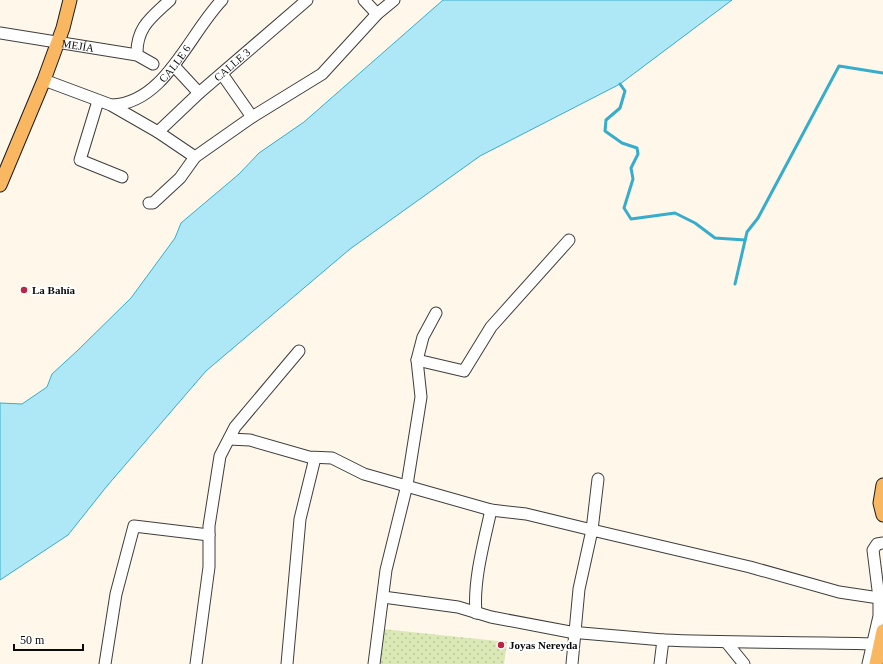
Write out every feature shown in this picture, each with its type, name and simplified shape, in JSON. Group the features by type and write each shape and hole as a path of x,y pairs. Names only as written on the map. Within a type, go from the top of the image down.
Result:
{"main road":[{"path":"0,182 44,80 58,41 70,0"},
{"path":"883,485 880,503 883,514"},
{"path":"876,664 883,632"}],"street":[{"path":"137,55 137,42 145,24 170,0"},
{"name":"CALLE 6","path":"111,105 124,105 141,98 174,66 205,21 222,0"},
{"name":"CALLE 3","path":"158,132 199,93 307,0"},
{"path":"364,0 378,14"},
{"path":"148,203 153,203 180,178 195,158 252,117 322,74 378,14 394,0"},
{"name":"MEJÍA","path":"0,33 58,41 137,55 153,64"},
{"path":"174,66 199,93"},
{"path":"222,74 252,117"},
{"path":"44,80 111,105 158,132 195,158"},
{"path":"98,101 80,160 122,177"},
{"path":"417,360 464,371 491,327 569,240"},
{"path":"374,664 386,570 407,485 421,397 417,360 423,337 436,313"},
{"path":"196,664 209,566 209,535 220,456 224,444 229,439 235,427 299,351"},
{"path":"229,439 250,440 315,458 332,458 364,474 491,510 526,514 750,567 839,592 879,598"},
{"path":"287,664 300,519 315,458"},
{"path":"572,664 577,632 579,589 592,530 598,479"},
{"path":"476,613 475,604 483,548 491,510"},
{"path":"105,664 116,594 134,526 209,535"},
{"path":"868,664 879,616 879,598 873,550 877,544 883,543"},
{"path":"383,597 458,607 476,613 577,632 663,640 727,643 795,642 873,644"},
{"path":"660,664 663,640"},
{"path":"727,643 744,664"}],"green space":[{"path":"382,629 507,642 504,664 378,664"}],"water":[{"path":"443,0 732,0 620,84 480,156 350,249 206,371 107,486 68,535 0,580 0,403 22,404 47,387 52,374 131,298 175,238 181,223 239,174 259,153 304,122"}],"waterway":[{"path":"735,284 747,232 758,218 839,66 883,73"},
{"path":"620,84 625,91 620,108 606,120 605,131 622,143 637,148 638,154 631,168 633,179 624,208 631,219 675,213 695,223 715,238 745,240"}],"place":[{"name":"La Bahía","path":"24,290"},
{"name":"Joyas Nereyda","path":"501,645"}]}
